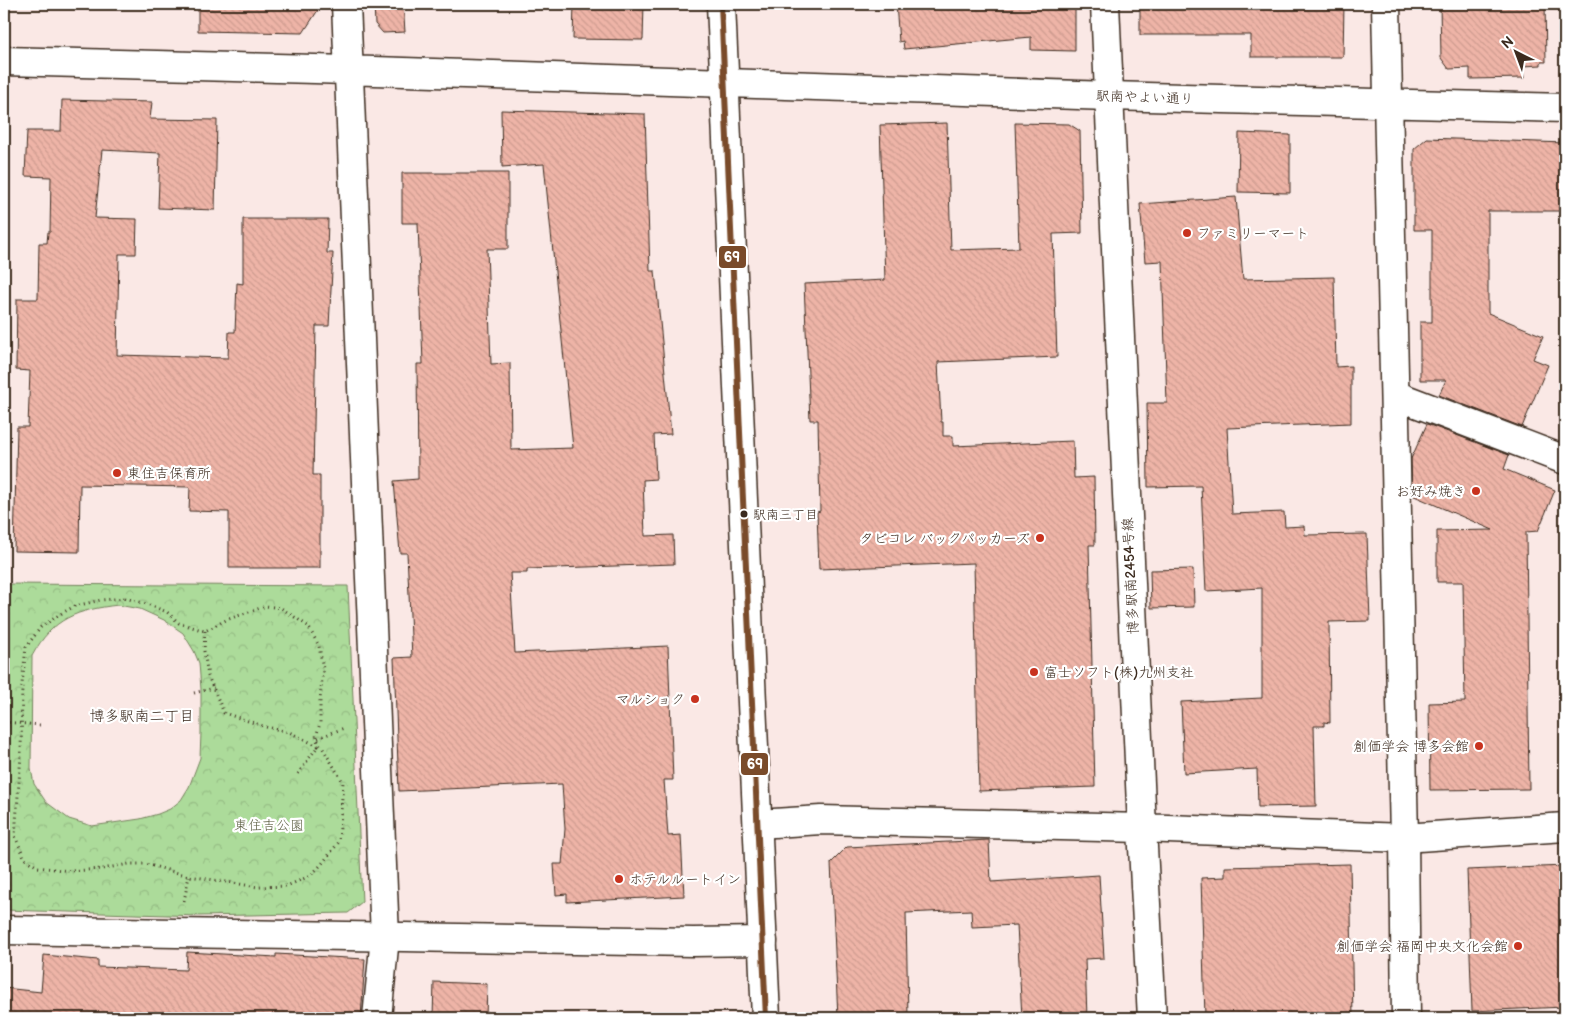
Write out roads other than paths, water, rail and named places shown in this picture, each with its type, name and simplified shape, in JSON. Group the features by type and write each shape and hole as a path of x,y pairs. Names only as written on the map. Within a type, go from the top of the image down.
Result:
{"street":[{"path":"346,4 385,937 377,1018"},
{"path":"722,4 766,1018"},
{"name":"博多駅南2454号線","path":"1105,4 1152,1018"},
{"path":"1386,4 1404,838 1406,1018"},
{"name":"駅南やよい通り","path":"4,61 348,70 1109,96 1565,108"},
{"path":"1395,395 1565,460"},
{"path":"758,824 822,820 1142,828 1404,838 1565,827"},
{"path":"4,930 693,942 763,941"}],"place":[{"name":"ファミリーマート","path":"1187,233"},
{"name":"東住吉保育所","path":"117,473"},
{"name":"お好み焼き","path":"1476,491"},
{"name":"駅南三丁目","path":"744,514"},
{"name":"タビコレ バックパッカーズ","path":"1040,538"},
{"name":"富士ソフト(株)九州支社","path":"1034,672"},
{"name":"マルショク","path":"695,699"},
{"name":"創価学会 博多会館","path":"1479,746"},
{"name":"ホテルルートイン","path":"619,879"},
{"name":"創価学会 福岡中央文化会館","path":"1518,946"}],"district":[{"name":"博多駅南二丁目","path":"142,716"}],"park label":[{"name":"東住吉公園","path":"269,825"}]}
